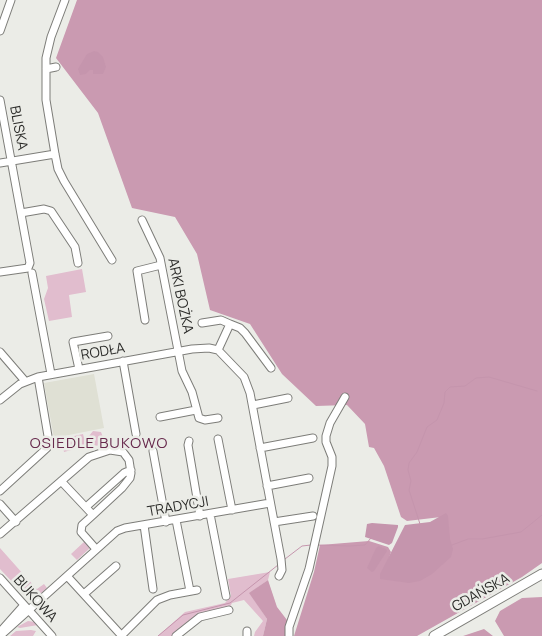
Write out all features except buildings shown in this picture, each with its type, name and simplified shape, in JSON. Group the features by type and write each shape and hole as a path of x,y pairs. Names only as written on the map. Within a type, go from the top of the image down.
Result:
{"main road":[{"name":"GDAŃSKA","path":"434,636 542,574"}],"street":[{"path":"0,31 12,0"},
{"path":"65,0 48,49 46,69 46,100 54,154 64,181 112,260"},
{"path":"46,69 56,67"},
{"name":"BLISKA","path":"0,106 12,161 30,270 51,374"},
{"path":"0,163 54,154"},
{"path":"21,213 51,211 75,247 78,263"},
{"name":"ARKI BOŻKA","path":"142,220 160,258 182,371 192,392 196,410"},
{"path":"144,320 137,271 161,265"},
{"path":"0,272 30,270"},
{"path":"202,323 221,320 240,328 271,368"},
{"path":"230,324 218,350 244,377 253,405 281,559 282,570 280,576"},
{"path":"78,369 73,342 108,336"},
{"name":"RODŁA","path":"0,400 25,381 51,374 179,351 203,348 218,350"},
{"path":"0,352 25,381"},
{"path":"123,361 136,434"},
{"path":"0,491 47,448 49,442 38,377"},
{"path":"253,405 288,398"},
{"path":"289,636 289,627 309,569 332,466 332,457 326,436 330,423 345,398"},
{"path":"160,417 196,410 201,419 218,418"},
{"path":"260,448 313,438"},
{"path":"218,439 232,510"},
{"path":"189,441 188,445 200,516"},
{"path":"0,534 89,457 110,450 123,452 129,460 130,478 82,525 81,532 96,549"},
{"path":"153,452 166,522"},
{"path":"86,507 124,473 131,470"},
{"path":"267,486 309,478"},
{"path":"61,481 92,515"},
{"name":"TRADYCJI","path":"26,608 67,576 117,531 145,523 166,522 270,503"},
{"path":"0,504 16,522"},
{"path":"210,514 226,596"},
{"path":"274,522 313,516"},
{"path":"67,576 122,636 157,600 194,590 176,520"},
{"path":"145,523 153,589"},
{"path":"84,594 116,566"},
{"name":"BUKOWA","path":"0,578 52,636"},
{"path":"0,632 26,608"},
{"path":"0,636 26,608"},
{"path":"176,636 200,617 229,610"}],"shaded area":[{"path":"77,0 542,0 542,563 522,577 417,636 294,636 314,572 320,545 369,541 388,547 391,552 382,577 441,517 407,521 401,517 384,466 374,448 369,447 365,424 347,405 316,406 282,374 250,324 210,310 197,254 175,217 132,208 98,113 56,58"},
{"path":"94,51 103,57 106,67 103,74 93,74 93,70 90,70 86,74 80,75 78,69 87,54"},
{"path":"82,269 86,292 69,295 72,317 49,321 44,299 48,288 46,276"},
{"path":"94,374 104,428 54,438 44,383"},
{"path":"93,431 101,432 106,445 90,446 89,436"},
{"path":"83,434 86,446 64,452 61,439"},
{"path":"446,513 453,549 451,557 432,574 420,581 409,583 380,579 380,574 405,525 430,522"},
{"path":"367,524 398,525 392,543 389,545 365,537"},
{"path":"85,541 91,547 77,560 71,554"},
{"path":"379,546 387,551 372,572 367,568 376,548"},
{"path":"0,548 24,575 18,588 0,569"},
{"path":"270,572 268,580 250,593 267,619 263,636 254,636 263,621 244,600 232,603 230,607 200,614 183,625 172,636 158,636 185,612 225,603 231,596 228,579"},
{"path":"25,576 37,589 44,584 47,588 32,601 19,590"},
{"path":"268,580 277,607 287,620 286,636 263,636 267,619 249,593"},
{"path":"542,597 542,636 504,636 495,621 500,611 522,598"},
{"path":"28,621 35,622 38,625 17,627"},
{"path":"484,629 493,636 463,636"},
{"path":"16,631 36,631 33,636 10,636"}],"waterway":[{"path":"420,524 409,490 411,481 408,470 409,463 417,452 427,427 437,420 444,403 445,392 450,387 465,386 476,378 489,377 537,391"},
{"path":"452,545 468,539 482,539 521,532 542,515"},
{"path":"317,545 365,545 371,538"},
{"path":"285,559 302,546 311,545"},
{"path":"158,636 183,615 230,603 278,565"}],"district":[{"name":"OSIEDLE BUKOWO","path":"99,444"}]}
